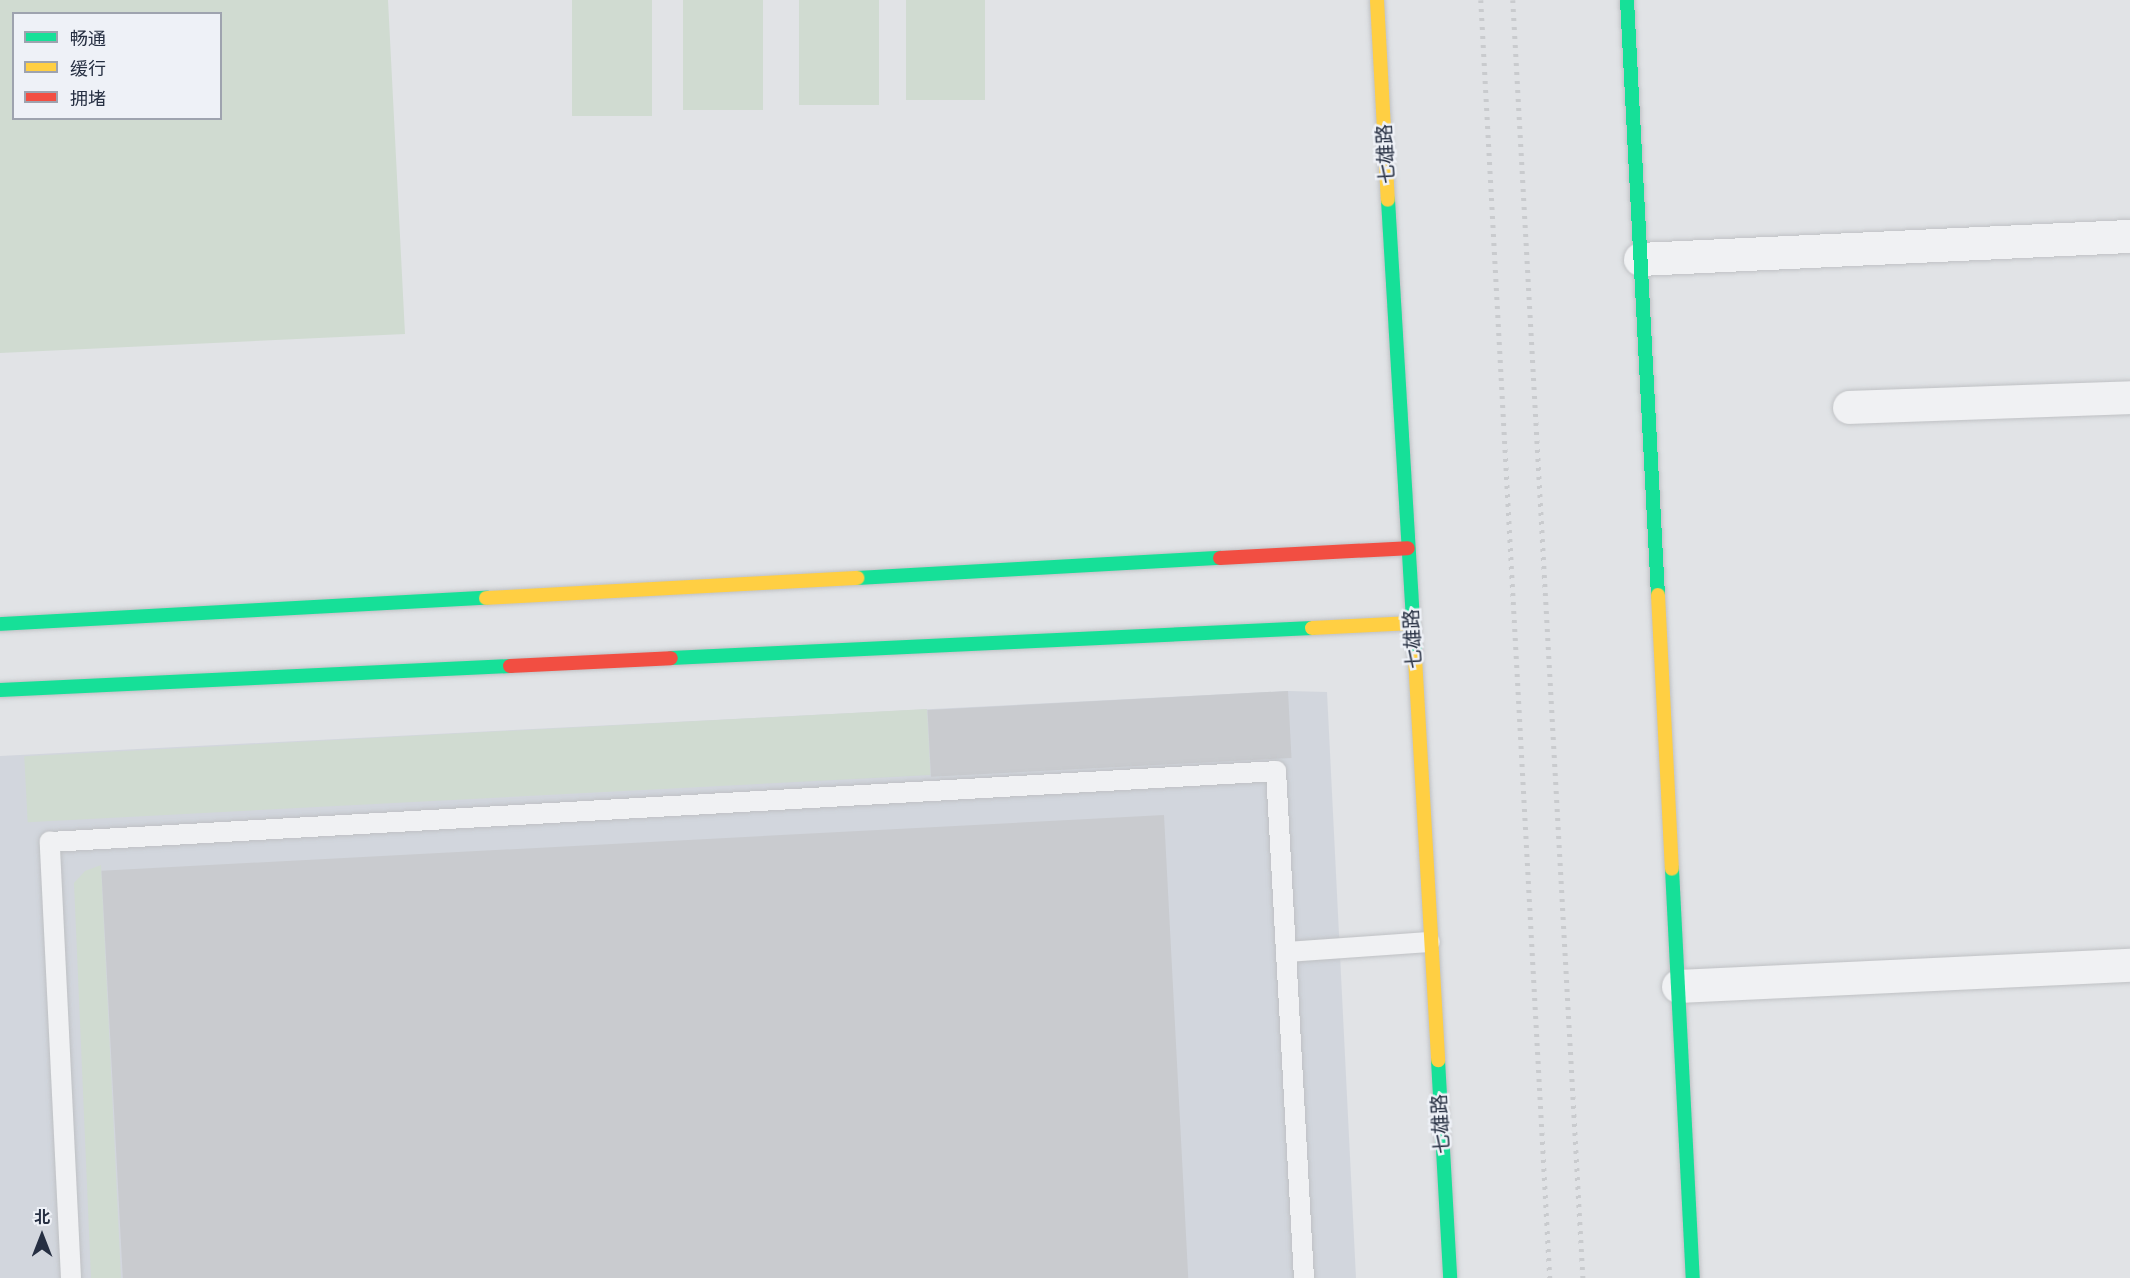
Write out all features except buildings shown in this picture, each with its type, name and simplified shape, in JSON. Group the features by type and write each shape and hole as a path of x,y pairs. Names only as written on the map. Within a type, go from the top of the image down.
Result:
{"main road":[{"name":"七雄路","path":"1377,0 1450,1278"},
{"path":"1627,0 1693,1278"},
{"path":"0,624 1408,548"},
{"path":"0,690 1412,622"}],"street":[{"path":"1640,259 2130,236"},
{"path":"1849,407 2130,397"},
{"path":"1677,986 2130,965"}],"lane":[{"path":"71,1278 50,842 1276,771 1304,1278"},
{"path":"1286,952 1430,942"}],"shaded area":[{"path":"0,0 388,0 405,334 0,353"},
{"path":"572,0 652,0 652,116 572,116"},
{"path":"683,0 763,0 763,110 683,110"},
{"path":"799,0 879,0 879,105 799,105"},
{"path":"906,0 985,0 985,100 906,100"},
{"path":"1288,691 1327,692 1356,1278 0,1278 0,756"},
{"path":"927,709 930,775 28,822 24,756"},
{"path":"101,865 121,1278 91,1278 74,883 85,871"}],"railway":[{"path":"1481,0 1550,1278"},
{"path":"1513,0 1583,1278"}],"traffic: fast":[{"path":"1627,0 1658,595"},
{"path":"1388,200 1415,658"},
{"path":"857,578 1220,558"},
{"path":"0,624 486,598"},
{"path":"671,658 1312,628"},
{"path":"0,690 510,666"},
{"path":"1672,869 1693,1278"},
{"path":"1438,1060 1450,1278"}],"traffic: slow":[{"path":"1377,0 1388,200"},
{"path":"486,598 857,578"},
{"path":"1658,595 1672,869"},
{"path":"1312,628 1412,623"},
{"path":"1415,658 1438,1060"}],"traffic: jam":[{"path":"1220,558 1408,548"},
{"path":"510,666 671,658"}]}
